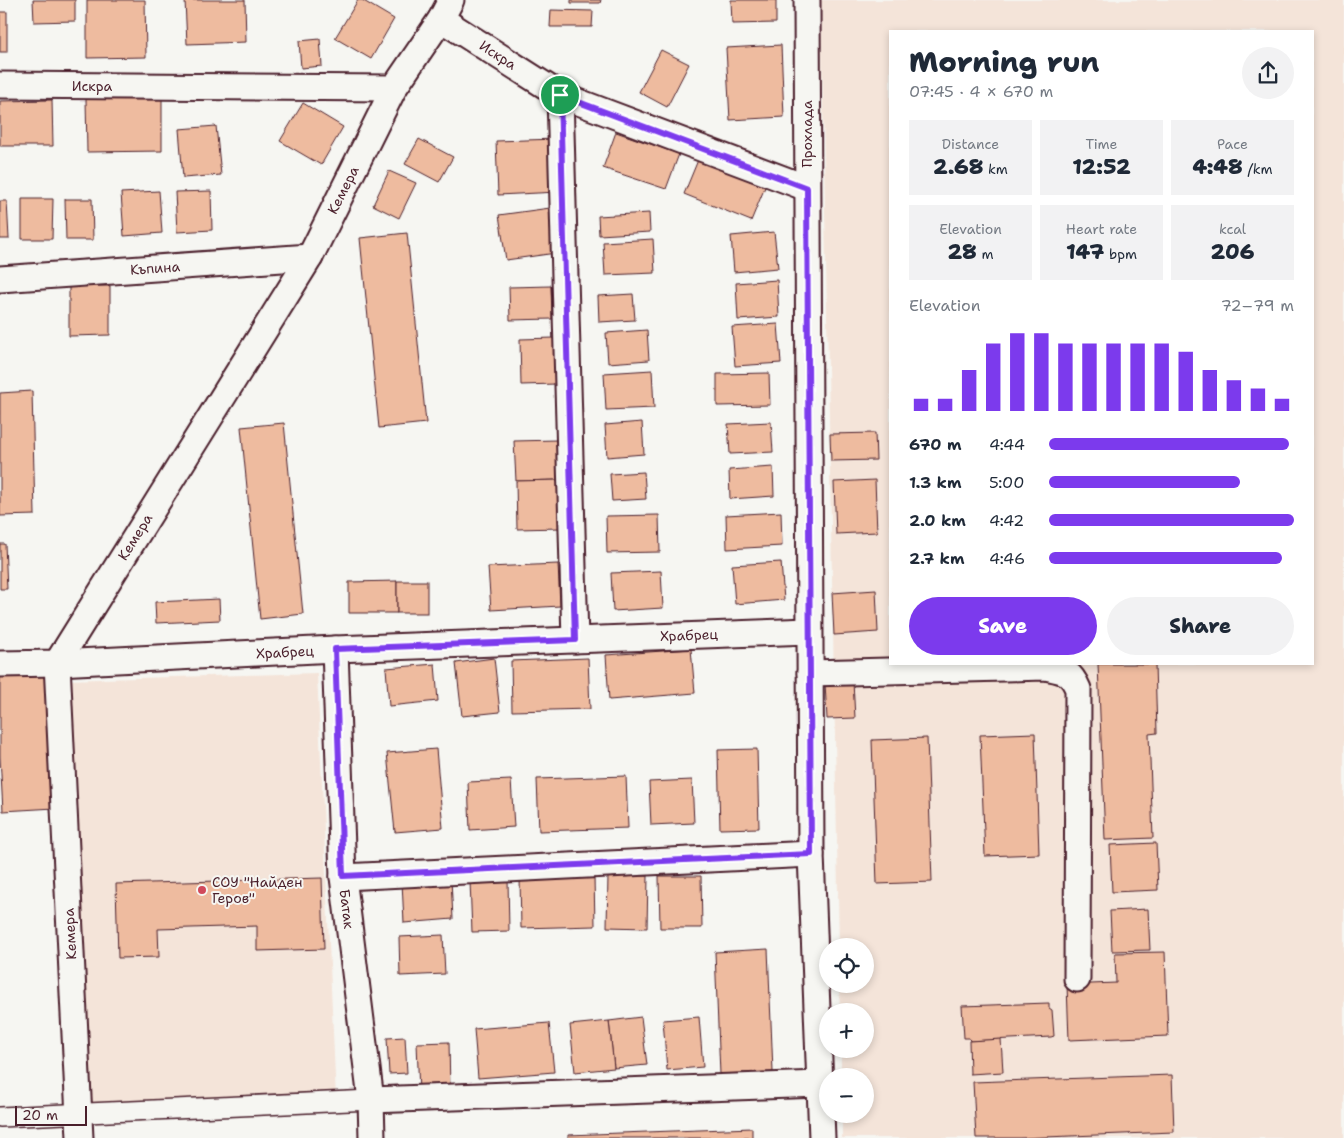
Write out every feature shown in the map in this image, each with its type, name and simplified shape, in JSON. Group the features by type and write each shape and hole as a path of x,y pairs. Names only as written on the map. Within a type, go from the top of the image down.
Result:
{"street":[{"name":"Прохлада","path":"807,0 811,854 819,1068"},
{"name":"Искра","path":"446,9 560,95 807,188"},
{"name":"Кемера","path":"80,1126 57,663 310,257 394,88 446,9"},
{"name":"Искра","path":"0,85 394,88"},
{"path":"560,95 575,640"},
{"name":"Къпина","path":"0,279 310,257"},
{"name":"Храбрец","path":"0,664 809,631"},
{"name":"Батак","path":"335,649 343,876 371,1100 372,1138"},
{"path":"810,673 1044,668 1063,671 1074,678 1078,689 1077,979"},
{"path":"343,876 811,854"},
{"path":"0,1118 80,1126 371,1100 819,1084"},
{"name":"Прохлада","path":"821,1123 822,1138"}],"shaded area":[{"path":"821,0 1344,0 1344,1138 842,1138 842,1123 874,1123 874,1068 841,1068 841,1058 874,1058 874,1003 840,1003 839,993 874,993 874,938 839,938"},
{"name":"СОУ \"Найден Геров\"","path":"317,673 336,1099 90,1102 66,680"}],"building":[{"path":"33,0 75,0 75,21 34,22"},
{"path":"87,0 145,0 146,57 87,58"},
{"path":"185,0 245,0 246,42 187,44"},
{"path":"358,0 362,0 394,19 371,59 335,38"},
{"path":"571,0 601,0 600,3 571,3"},
{"path":"731,0 776,0 776,23 732,24"},
{"path":"551,10 593,11 592,27 550,27"},
{"path":"0,12 7,12 7,52 0,52"},
{"path":"320,39 322,66 301,68 299,41"},
{"path":"781,45 784,117 730,120 726,48"},
{"path":"661,50 689,64 667,107 639,92"},
{"path":"162,98 162,151 87,152 86,99"},
{"path":"52,100 53,146 0,146 0,101"},
{"path":"303,103 343,127 321,165 280,141"},
{"path":"216,126 221,175 183,178 179,129"},
{"path":"616,132 679,154 666,189 603,168"},
{"path":"419,139 453,157 439,182 405,164"},
{"path":"556,139 558,192 498,195 496,141"},
{"path":"698,160 765,187 751,221 684,194"},
{"path":"389,171 416,183 399,218 373,205"},
{"path":"159,191 162,233 124,236 121,193"},
{"path":"211,191 212,230 177,232 175,192"},
{"path":"22,199 53,199 52,239 22,239"},
{"path":"65,199 92,199 93,240 66,240"},
{"path":"0,201 7,201 9,239 0,239"},
{"path":"550,208 556,253 506,260 499,215"},
{"path":"649,213 650,232 599,235 598,216"},
{"path":"774,232 778,268 734,272 731,236"},
{"path":"407,233 426,423 379,428 360,238"},
{"path":"653,239 655,273 605,275 603,242"},
{"path":"777,280 779,317 738,320 736,283"},
{"path":"69,286 110,286 110,335 69,336"},
{"path":"551,286 552,319 510,320 509,287"},
{"path":"633,294 635,320 599,322 598,296"},
{"path":"778,324 781,363 735,366 732,327"},
{"path":"647,330 649,360 608,363 606,333"},
{"path":"554,338 556,384 521,385 520,339"},
{"path":"652,370 654,408 606,410 604,373"},
{"path":"769,373 770,405 717,406 717,374"},
{"path":"32,391 35,515 0,516 0,393"},
{"path":"642,422 644,454 607,457 605,425"},
{"path":"771,422 773,452 730,454 728,424"},
{"path":"284,423 303,614 260,619 241,427"},
{"path":"875,433 876,460 831,461 830,434"},
{"path":"557,440 558,480 516,481 514,441"},
{"path":"773,467 774,496 730,499 729,470"},
{"path":"644,472 646,499 612,501 610,474"},
{"path":"558,480 560,528 517,529 516,481"},
{"path":"875,480 877,532 836,534 834,482"},
{"path":"781,512 782,546 727,549 726,515"},
{"path":"659,515 660,552 607,553 606,516"},
{"path":"0,544 5,544 7,589 0,589"},
{"path":"781,562 784,600 735,604 732,565"},
{"path":"558,564 560,606 491,610 488,567"},
{"path":"661,571 663,608 613,611 611,573"},
{"path":"397,581 397,613 349,613 349,582"},
{"path":"397,581 427,581 427,613 397,613"},
{"path":"876,590 878,632 834,635 832,593"},
{"path":"219,599 220,620 156,623 155,602"},
{"path":"691,649 695,693 609,700 606,655"},
{"path":"494,658 500,712 462,716 456,663"},
{"path":"588,658 590,709 512,711 511,661"},
{"path":"435,664 438,701 389,706 386,668"},
{"path":"1098,665 1155,665 1157,733 1149,734 1153,838 1105,840"},
{"path":"49,675 55,808 3,811 0,756 0,677"},
{"path":"853,682 855,718 827,719 825,683"},
{"path":"1035,733 1039,854 985,856 980,735"},
{"path":"927,738 932,882 877,884 872,740"},
{"path":"436,749 443,828 395,832 387,753"},
{"path":"757,749 759,828 720,829 718,750"},
{"path":"626,776 628,828 539,831 537,779"},
{"path":"511,780 514,827 470,830 468,782"},
{"path":"692,780 694,823 651,825 649,782"},
{"path":"1156,843 1158,890 1112,892 1110,845"},
{"path":"608,876 648,876 647,928 607,927"},
{"path":"659,876 701,876 702,928 660,928"},
{"path":"594,877 595,926 521,928 520,878"},
{"path":"322,878 324,949 257,951 257,926 158,929 159,957 118,958 116,884"},
{"path":"451,879 453,919 404,923 402,882"},
{"path":"508,880 509,931 472,932 470,881"},
{"path":"1148,909 1150,950 1112,951 1110,911"},
{"path":"443,935 445,974 400,976 399,937"},
{"path":"768,949 773,1072 720,1074 715,952"},
{"path":"1165,952 1168,1036 1069,1040 1067,985 1116,983 1115,953"},
{"path":"1049,1003 1049,1008 1052,1010 1054,1036 970,1041 969,1038 964,1038 962,1006"},
{"path":"641,1017 647,1065 614,1068 609,1021"},
{"path":"699,1017 703,1067 667,1070 663,1020"},
{"path":"609,1021 614,1068 575,1072 570,1025"},
{"path":"549,1023 554,1072 478,1078 474,1029"},
{"path":"405,1037 407,1073 389,1074 387,1038"},
{"path":"1001,1039 1003,1072 970,1074 969,1041"},
{"path":"449,1042 450,1091 419,1093 417,1043"},
{"path":"1172,1075 1174,1132 976,1138 973,1082"},
{"path":"752,1128 752,1138 568,1138 568,1135"}],"place":[{"name":"СОУ \"Найден Геров\"","path":"202,890"}],"route":[{"path":"560,95 807,188 811,854 343,876 335,649 575,640 560,95"}]}
